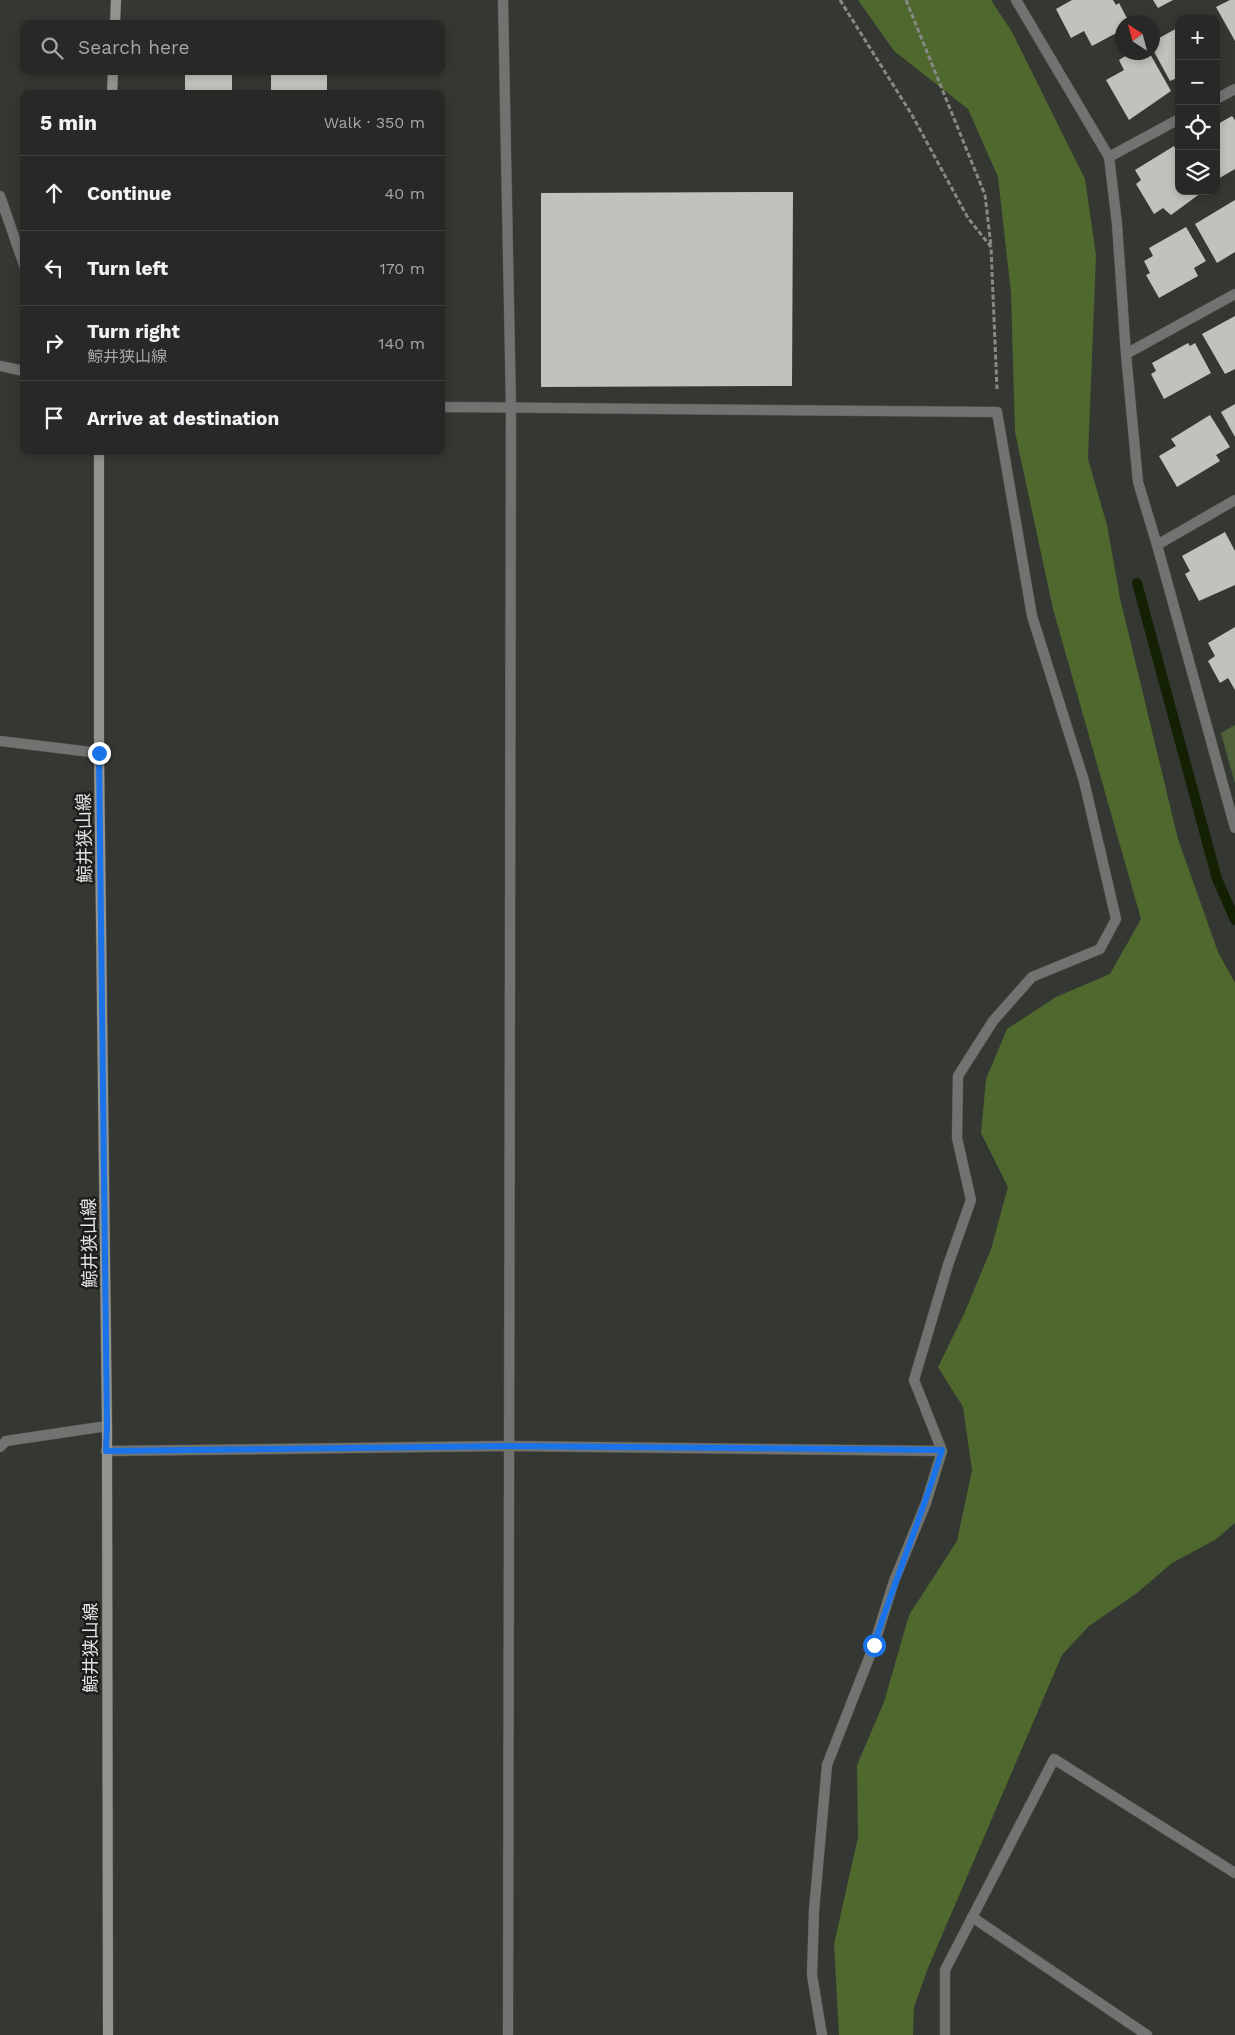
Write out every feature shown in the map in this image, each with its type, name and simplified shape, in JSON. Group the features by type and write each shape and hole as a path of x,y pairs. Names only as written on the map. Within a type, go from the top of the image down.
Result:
{"main road":[{"path":"115,20 116,0"},
{"path":"112,90 113,75"},
{"name":"鯨井狭山線","path":"100,455 99,753 107,1426 108,2035"}],"street":[{"path":"503,0 511,407 508,2035"},
{"path":"1020,1 1109,157 1118,224 1126,354 1138,482 1158,545 1235,828"},
{"path":"1220,97 1235,89"},
{"path":"1109,157 1175,122"},
{"path":"0,196 20,254"},
{"path":"1126,354 1235,294"},
{"path":"0,366 20,369"},
{"path":"445,407 996,412 1032,616 1084,781 1116,919 1100,949 1032,977 993,1021 958,1076 957,1138 971,1200 948,1266 914,1380 942,1450 926,1503 894,1581 874,1645 827,1765 814,1911 812,1975 822,2035"},
{"path":"1158,545 1235,500"},
{"path":"0,740 99,753"},
{"path":"0,1446 6,1441 107,1426"},
{"path":"106,1451 508,1446 942,1450"},
{"path":"944,2035 945,1970 1054,1758 1235,1873"},
{"path":"972,1917 1147,2035"}],"path":[{"path":"840,0 912,115 968,218 991,247"},
{"path":"906,0 985,195 991,247 996,342 996,412"}],"green space":[{"path":"858,0 991,0 1012,32 1085,179 1096,255 1088,459 1107,525 1120,598 1178,839 1218,952 1235,983 1235,1523 1215,1540 1172,1563 1137,1593 1089,1626 1062,1655 928,1968 914,2007 913,2035 839,2035 834,1944 858,1837 857,1765 884,1702 909,1615 957,1541 972,1470 963,1407 938,1367 964,1314 991,1249 1008,1187 981,1133 986,1079 1007,1029 1056,997 1110,974 1141,919 1053,609 1015,432 1011,293 998,177 968,109 894,51"},
{"path":"1235,725 1235,784 1221,733"}],"building":[{"path":"1072,0 1113,0 1116,5 1119,3 1125,15 1115,15 1115,34 1092,46 1084,31 1071,38 1056,9"},
{"path":"1153,0 1173,0 1158,8"},
{"path":"1230,0 1235,0 1235,41 1216,7"},
{"path":"1175,29 1175,79 1170,81 1159,60 1160,38"},
{"path":"1119,60 1154,60 1171,91 1129,120 1106,80 1124,70"},
{"path":"185,75 232,75 232,90 185,90"},
{"path":"271,75 327,75 327,90 271,90"},
{"path":"1232,116 1235,120 1235,169 1220,178 1220,150 1220,123"},
{"path":"1174,146 1175,195 1198,195 1171,215 1163,208 1154,214 1136,184 1141,180 1135,170"},
{"path":"793,192 792,386 541,387 541,193"},
{"path":"1235,200 1235,252 1217,263 1195,224"},
{"path":"1186,227 1206,261 1194,268 1198,276 1159,298 1146,275 1150,273 1144,261 1153,256 1149,248"},
{"path":"1235,316 1235,369 1225,374 1202,334"},
{"path":"1188,343 1190,346 1195,343 1211,373 1164,399 1151,374 1156,371 1152,363"},
{"path":"1235,404 1235,437 1221,412"},
{"path":"1210,415 1230,447 1216,455 1220,461 1177,487 1159,456 1176,446 1171,439"},
{"path":"1225,532 1235,551 1235,585 1199,601 1185,574 1190,571 1182,556"},
{"path":"1235,627 1235,690 1228,678 1220,683 1208,661 1215,656 1208,643"}],"waterway":[{"path":"1137,583 1217,879 1235,920"}],"route":[{"path":"99,753 106,1451 508,1446 942,1450 926,1503 894,1581 874,1645"}]}
